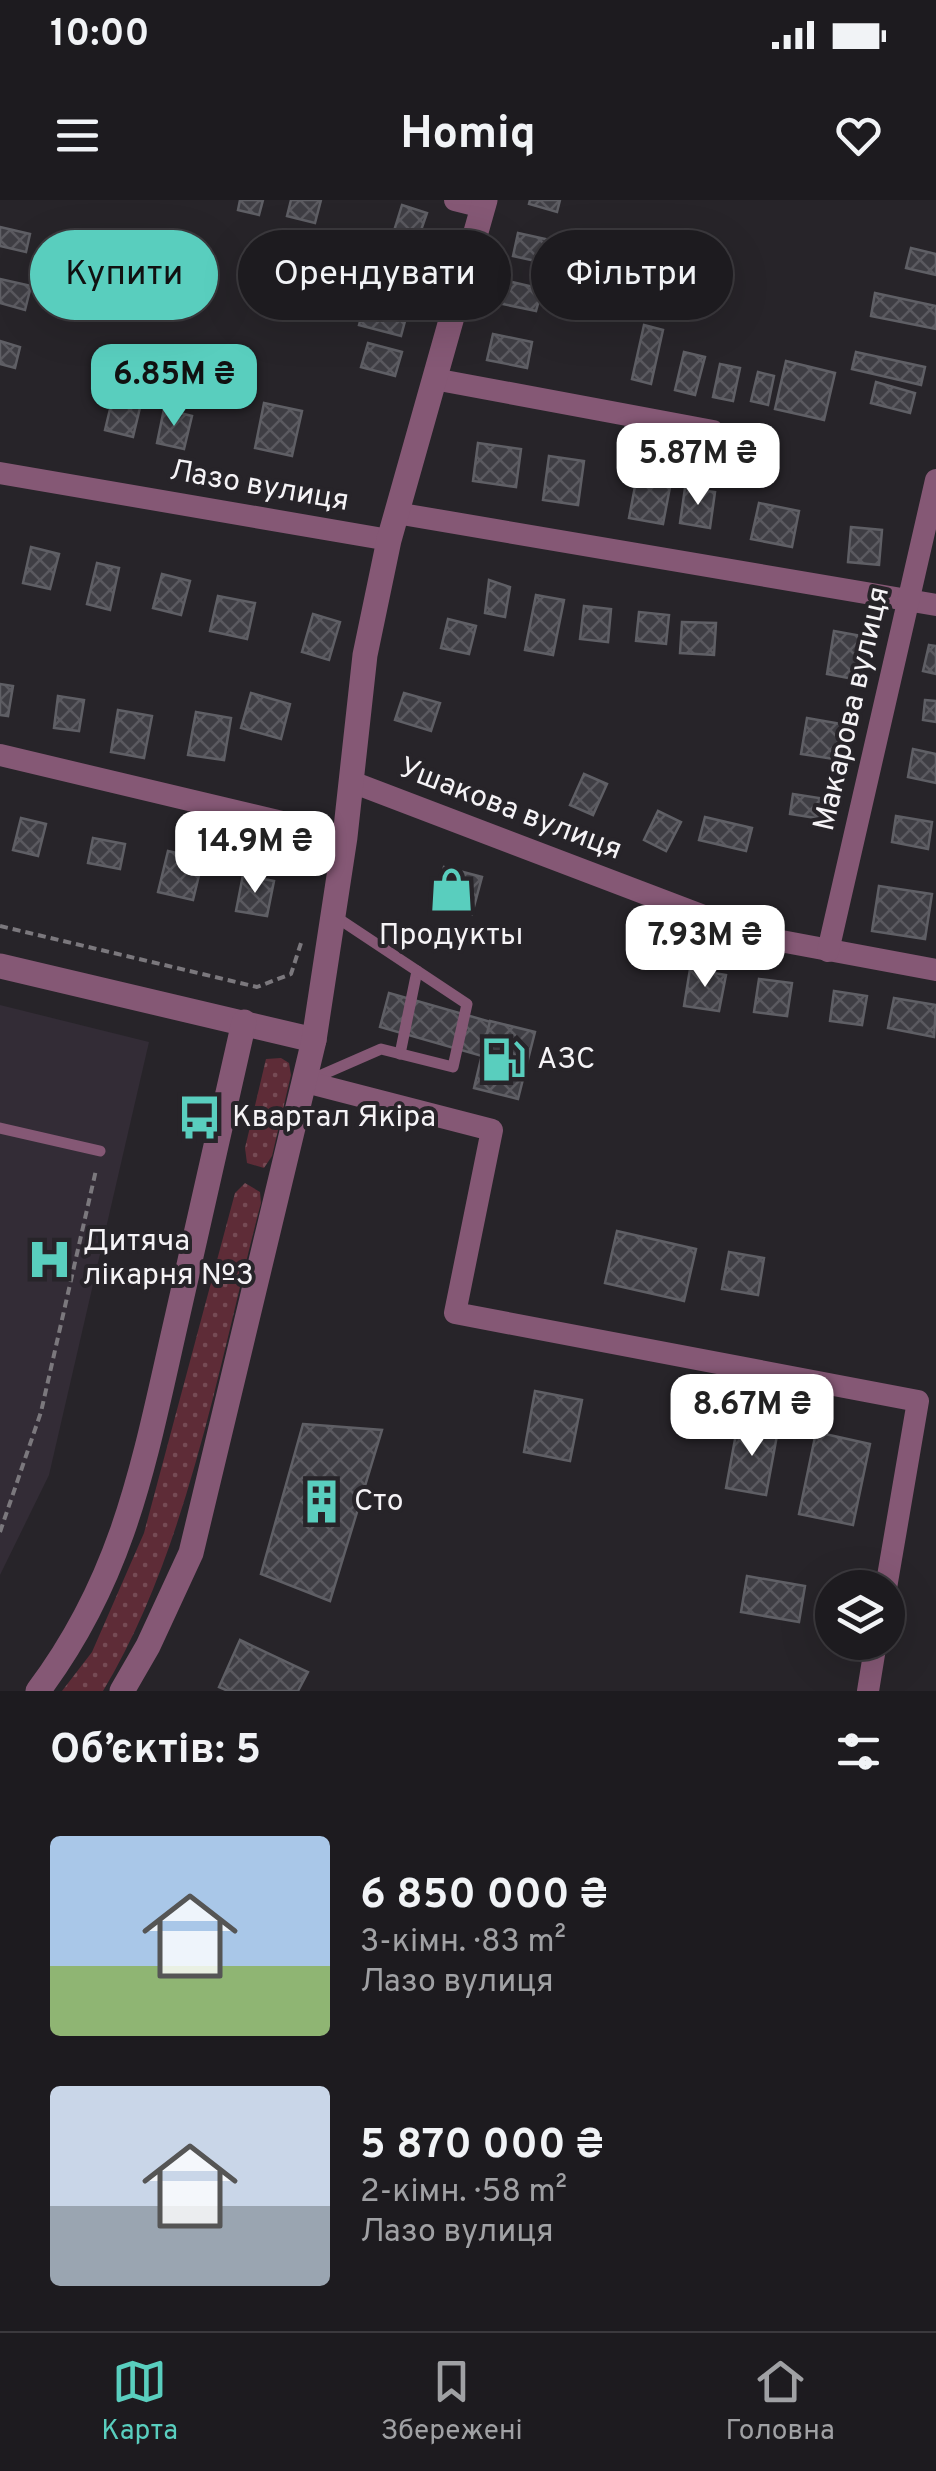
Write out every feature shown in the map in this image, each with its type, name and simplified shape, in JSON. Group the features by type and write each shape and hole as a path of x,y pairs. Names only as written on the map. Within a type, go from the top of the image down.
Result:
{"street":[{"path":"122,1691 191,1553 306,1082 345,837 365,655 396,513 484,203 455,200"},
{"path":"434,379 713,431"},
{"name":"Лазо вулиця","path":"0,473 389,540"},
{"name":"Макарова вулиця","path":"828,950 936,480"},
{"path":"396,513 936,605"},
{"path":"0,755 345,837"},
{"name":"Ушакова вулиця","path":"352,782 759,937 936,970"},
{"path":"0,966 314,1040"},
{"path":"38,1691 64,1657 106,1582 140,1482 244,1022"},
{"path":"306,1082 492,1130 455,1312 927,1403 890,1570"},
{"path":"868,1691 873,1660"}],"lane":[{"path":"306,1082 380,1049 453,1066 467,1004 333,916"},
{"path":"400,1054 418,972"},
{"path":"0,1128 100,1150"}],"path":[{"path":"0,926 257,987 290,974 297,965 305,927"},
{"path":"0,1532 41,1412 70,1303 100,1150"}],"shaded area":[{"name":"Дитяча лікарня №3","path":"0,1005 149,1042 49,1475 0,1575"},
{"path":"281,1058 289,1063 291,1075 272,1156 264,1168 247,1163 245,1148 266,1059"},
{"path":"245,1183 260,1192 261,1203 198,1454 158,1578 103,1691 62,1691 92,1652 144,1533 235,1193"}],"building":[{"path":"240,200 263,200 259,215 238,210"},
{"path":"291,200 321,200 315,223 287,216"},
{"path":"530,200 560,200 557,212 529,204"},
{"path":"402,205 427,213 421,230 394,230"},
{"path":"0,227 30,234 26,252 0,246"},
{"path":"518,233 531,236 531,260 513,256"},
{"path":"911,248 936,254 936,275 906,268"},
{"path":"0,279 30,286 25,310 0,303"},
{"path":"511,282 531,286 531,310 511,306"},
{"path":"875,293 936,306 936,329 871,316"},
{"path":"360,320 405,320 401,336 359,325"},
{"path":"644,325 663,330 651,384 632,379"},
{"path":"493,334 532,342 527,368 487,360"},
{"path":"0,341 20,347 15,368 0,364"},
{"path":"368,343 402,352 395,376 361,367"},
{"path":"684,352 705,357 695,395 675,390"},
{"path":"856,352 925,367 921,385 852,369"},
{"path":"786,361 835,373 824,420 775,409"},
{"path":"720,364 740,368 733,401 713,397"},
{"path":"758,372 774,376 768,405 751,401"},
{"path":"876,382 915,393 910,413 871,403"},
{"path":"115,388 143,395 133,437 105,430"},
{"path":"264,403 302,411 292,456 255,448"},
{"path":"164,409 192,416 184,449 157,443"},
{"path":"478,443 521,449 516,487 473,481"},
{"path":"549,456 584,461 578,505 543,500"},
{"path":"636,481 670,487 663,524 629,518"},
{"path":"685,488 715,492 710,528 680,523"},
{"path":"759,503 799,511 792,547 751,539"},
{"path":"851,527 882,530 879,565 848,562"},
{"path":"31,547 59,554 50,589 23,583"},
{"path":"97,563 119,568 110,610 87,604"},
{"path":"162,574 190,581 181,615 153,608"},
{"path":"489,580 510,587 505,617 485,613"},
{"path":"536,595 564,600 553,655 525,650"},
{"path":"218,596 255,603 247,639 210,631"},
{"path":"584,606 611,609 608,642 580,639"},
{"path":"639,612 669,615 666,644 636,641"},
{"path":"313,614 340,622 329,660 302,652"},
{"path":"448,619 476,626 469,654 441,648"},
{"path":"682,622 716,623 714,655 680,653"},
{"path":"834,631 867,637 859,680 827,674"},
{"path":"929,645 936,646 936,674 923,671"},
{"path":"0,684 13,686 8,716 0,715"},
{"path":"251,693 290,704 281,739 241,728"},
{"path":"404,693 440,703 431,731 395,720"},
{"path":"58,696 84,700 79,731 54,728"},
{"path":"925,700 936,701 936,722 923,720"},
{"path":"118,710 152,716 144,758 111,752"},
{"path":"196,712 231,718 224,760 188,755"},
{"path":"807,718 847,725 841,760 801,754"},
{"path":"913,749 936,754 936,783 908,777"},
{"path":"584,774 607,784 593,815 570,805"},
{"path":"793,794 832,800 829,820 790,814"},
{"path":"658,811 681,822 666,851 644,840"},
{"path":"896,816 932,822 928,849 892,842"},
{"path":"705,817 752,828 746,851 699,840"},
{"path":"21,818 46,824 38,856 13,850"},
{"path":"93,838 125,844 120,869 88,863"},
{"path":"168,851 203,859 193,900 158,892"},
{"path":"444,867 482,877 472,914 434,904"},
{"path":"243,875 274,881 267,916 236,911"},
{"path":"879,886 932,894 925,939 872,931"},
{"path":"690,969 726,975 719,1011 684,1006"},
{"path":"759,979 792,983 787,1016 754,1012"},
{"path":"834,991 867,996 862,1025 830,1021"},
{"path":"389,993 498,1024 489,1058 380,1027"},
{"path":"894,998 936,1005 934,1037 888,1028"},
{"name":"АЗС","path":"490,1021 535,1032 518,1099 474,1088"},
{"path":"617,1231 696,1249 684,1301 605,1283"},
{"path":"729,1252 764,1258 758,1295 722,1289"},
{"path":"535,1391 582,1400 570,1461 524,1452"},
{"path":"738,1423 778,1430 766,1495 726,1488"},
{"name":"Сто","path":"303,1424 382,1430 330,1601 261,1574"},
{"path":"816,1432 870,1444 853,1525 799,1514"},
{"path":"747,1576 805,1586 799,1622 741,1612"},
{"path":"240,1640 308,1672 298,1691 228,1691 219,1687"}],"place":[{"name":"Продукты","path":"451,889"},
{"name":"АЗС","path":"504,1060"},
{"name":"Квартал Якіра","path":"199,1118"},
{"name":"Дитяча лікарня №3","path":"50,1259"},
{"name":"Сто","path":"321,1502"}]}
